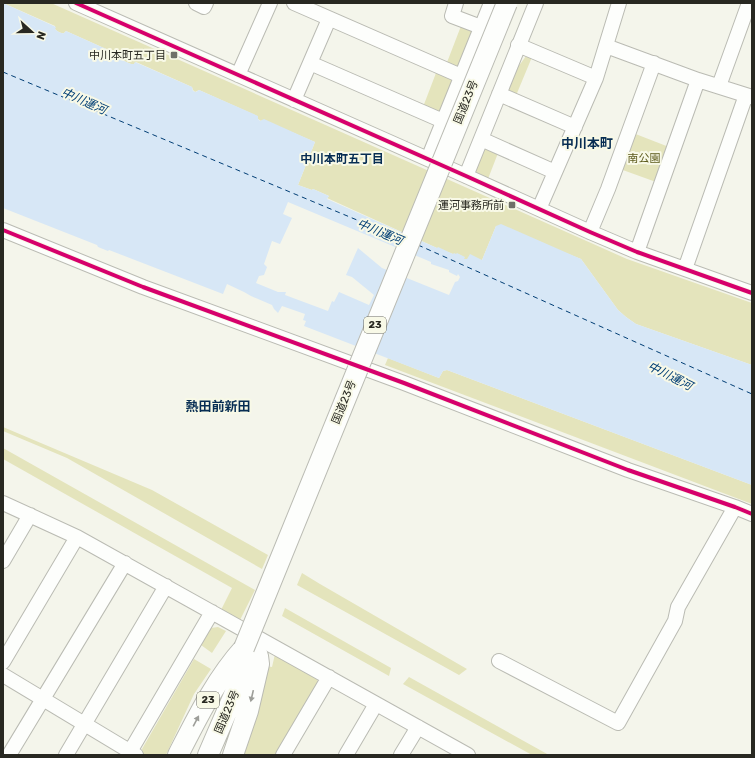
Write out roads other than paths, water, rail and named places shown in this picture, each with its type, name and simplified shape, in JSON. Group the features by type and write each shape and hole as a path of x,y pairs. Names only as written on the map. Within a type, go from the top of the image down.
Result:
{"highway":[{"name":"国道23号","path":"208,755 506,3"},
{"name":"国道23号","path":"196,755 300,540 519,3"},
{"name":"23","path":"178,755 199,714 217,684 233,661 250,646"},
{"path":"233,755 248,711 259,664 250,646"}],"street":[{"path":"76,3 590,232 637,252 752,293"},
{"path":"196,3 204,7 206,3"},
{"path":"238,75 270,3"},
{"path":"294,3 461,76"},
{"path":"456,3 452,16 481,27"},
{"path":"428,159 490,3"},
{"path":"466,176 536,3"},
{"path":"539,209 596,78 620,3"},
{"path":"719,86 749,3"},
{"path":"294,100 329,19"},
{"path":"518,45 596,78"},
{"path":"606,46 698,80 749,96 685,269"},
{"path":"310,63 443,121"},
{"path":"590,232 608,189 654,63"},
{"path":"637,252 698,80"},
{"path":"499,94 575,127"},
{"path":"481,139 555,172"},
{"path":"3,230 143,287 404,383 628,470 752,514"},
{"path":"3,503 77,537 125,563 466,755"},
{"path":"499,661 618,724 675,621 678,607 735,507"},
{"path":"3,561 30,515"},
{"path":"3,662 77,537"},
{"path":"9,755 125,563"},
{"path":"66,755 166,586"},
{"path":"3,675 131,754 212,612"},
{"path":"283,755 329,677"},
{"path":"346,755 376,704"},
{"path":"401,755 418,727"}],"water":[{"name":"中川運河","path":"3,3 56,27 55,29 60,33 64,33 66,31 124,57 124,61 131,64 134,64 135,62 192,87 193,91 196,92 199,90 258,116 260,121 264,119 315,142 298,185 312,190 313,189 329,196 327,199 437,248 438,247 453,254 457,253 465,257 464,259 467,259 470,254 482,260 496,226 501,224 581,259 618,310 636,324 752,365 752,485 447,370 443,371 439,378 304,326 306,321 303,320 305,314 282,306 278,313 272,305 227,284 223,294 109,250 108,251 98,247 97,245 3,208","holes":["288,202 431,262 431,264 449,270 449,272 457,276 458,274 460,277 458,281 455,282 449,295 382,268 358,248 346,275 352,277 374,295 369,305 339,292 334,302 332,301 328,311 285,295 286,292 278,292 256,283 259,276 264,275 267,267 264,264 272,241 280,244 292,218 283,214"]}],"place":[{"name":"中川本町五丁目","path":"174,55"},
{"name":"運河事務所前","path":"512,205"}],"district":[{"name":"中川本町","path":"587,143"},
{"name":"中川本町五丁目","path":"342,159"},
{"name":"熱田前新田","path":"218,406"}],"park label":[{"name":"南公園","path":"644,158"}]}
